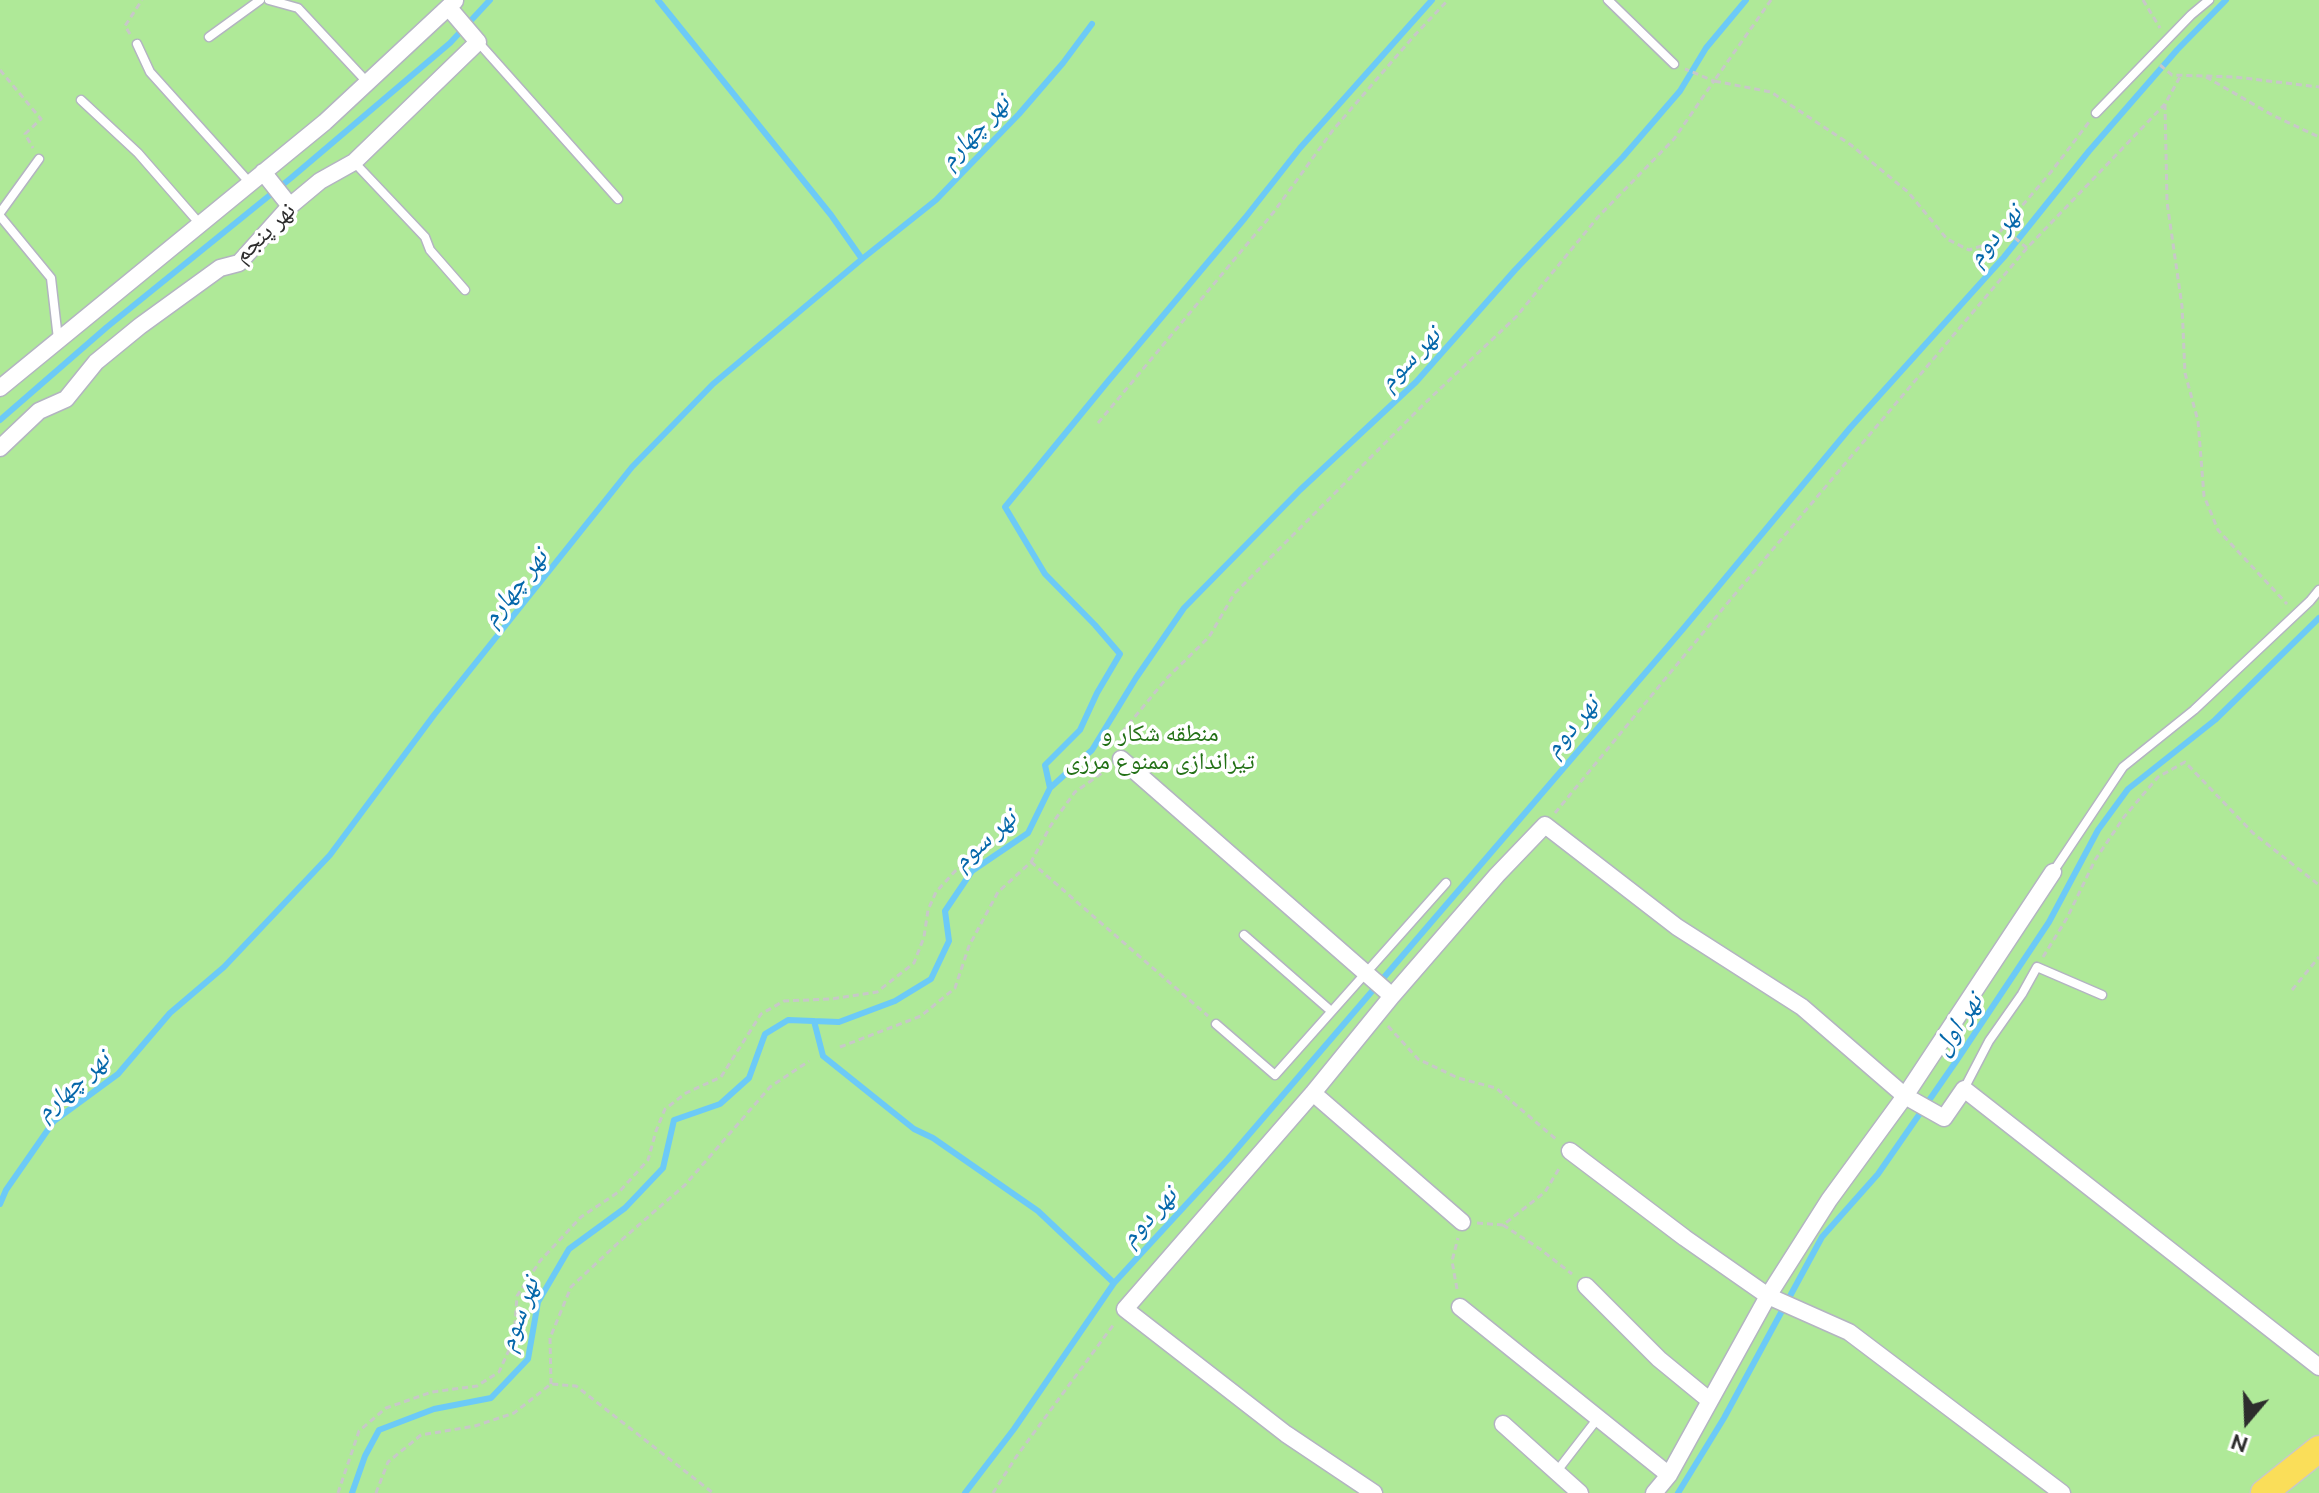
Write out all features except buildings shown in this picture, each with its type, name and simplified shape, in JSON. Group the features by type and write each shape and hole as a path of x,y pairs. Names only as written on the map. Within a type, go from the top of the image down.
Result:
{"main road":[{"path":"2264,1493 2319,1449"}],"street":[{"name":"نهر پنجم","path":"0,388 200,224 261,179 451,6"},
{"path":"451,6 476,39"},
{"name":"نهر پنجم","path":"0,448 39,411 66,399 96,362 140,326 220,268 239,263 286,202 354,162 476,39"},
{"path":"261,179 286,202"},
{"path":"1121,759 1388,992"},
{"path":"1374,1493 1286,1434 1125,1309 1313,1093 1378,1014 1388,992 1545,825 1677,927 1802,1007 1909,1099 1944,1118 1964,1089 2319,1367"},
{"path":"1654,1493 1669,1475 1709,1400 1773,1298 1829,1200 1909,1099 2053,872"},
{"path":"1313,1093 1462,1222"},
{"path":"1570,1151 1685,1238 1773,1298 1849,1332 2062,1493"},
{"path":"1586,1286 1659,1359 1709,1400"},
{"path":"1460,1307 1669,1475"},
{"path":"1503,1424 1580,1493"}],"lane":[{"path":"209,37 260,0"},
{"path":"269,0 298,8 367,83"},
{"path":"1608,0 1674,64"},
{"path":"2096,113 2209,0"},
{"path":"476,39 618,199"},
{"path":"137,44 150,72 261,179"},
{"path":"81,100 138,153 200,224"},
{"path":"39,159 0,215 51,278 58,340"},
{"path":"354,162 425,237 430,250 465,290"},
{"path":"2053,872 2123,767 2194,710 2319,590"},
{"path":"1216,1024 1275,1075 1446,883"},
{"path":"1244,935 1331,1011"},
{"path":"1964,1089 1989,1041 2037,967 2102,995"},
{"path":"1556,1472 1598,1418"}],"path":[{"path":"137,44 125,26 142,0"},
{"path":"1098,423 1273,213 1333,130 1448,0"},
{"path":"840,1047 921,1016 955,988 969,946 998,892 1031,862 1051,825 1075,792 1121,759 1124,730 1166,679 1209,637 1234,594 1425,403 1516,317 1598,217 1674,139 1771,0"},
{"path":"2143,0 2168,41"},
{"path":"2156,63 2172,75 2235,77 2319,87"},
{"path":"1674,64 1714,81 1771,92 1851,145 1908,192 1947,239 1969,250 1991,243 2096,113"},
{"path":"0,70 41,119 25,134 39,159"},
{"path":"1545,825 2027,248 2165,104 2181,75"},
{"path":"2205,77 2319,137"},
{"path":"2165,104 2167,202 2182,306 2185,373 2198,421 2204,496 2218,530 2296,614"},
{"path":"2003,228 2027,248"},
{"path":"2037,967 2067,918 2095,860 2124,817 2158,777 2185,762 2253,833 2319,885"},
{"path":"338,1493 359,1431 386,1408 432,1392 477,1386 499,1372 514,1339 517,1296 540,1261 581,1217 620,1191 648,1160 665,1109 686,1093 721,1077 761,1014 784,1001 831,999 877,992 914,963 936,892 969,856"},
{"path":"1031,862 1216,1024"},
{"path":"2292,990 2319,957"},
{"path":"1378,1014 1418,1059 1458,1078 1496,1088 1570,1151 1545,1192 1503,1225"},
{"path":"551,1384 550,1338 571,1287 685,1185 770,1087 809,1061"},
{"path":"1460,1307 1452,1261 1462,1222 1503,1225 1540,1249 1586,1286"},
{"path":"993,1493 1125,1309"},
{"path":"376,1493 388,1462 421,1435 475,1426 514,1413 551,1384 576,1386 713,1493"}],"green space":[{"name":"منطقه شکار و تیراندازی ممنوع مرزی","path":"0,0 2319,0 2319,1493 0,1493"}],"waterway":[{"path":"0,420 107,327 291,178 450,43 490,0"},
{"path":"658,0 831,215 862,259"},
{"path":"1050,788 1045,765 1080,730 1120,654 1045,574 1005,507 1300,148 1432,0"},
{"name":"نهر سوم","path":"352,1493 365,1456 379,1430 434,1409 491,1398 528,1359 538,1302 569,1249 625,1208 663,1168 674,1120 720,1104 749,1078 765,1034 788,1020 839,1022 895,1001 931,979 949,941 945,911 972,871 1028,833 1050,788 1092,750 1184,608 1300,490 1416,382 1515,270 1623,157 1680,91 1706,48 1746,0"},
{"name":"نهر دوم","path":"965,1493 1014,1429 1114,1283 1228,1159 1683,629 1850,428 2004,257 2089,151 2177,50 2226,0"},
{"name":"نهر چهارم","path":"0,1204 6,1190 54,1121 118,1074 170,1013 224,967 330,855 434,715 632,467 713,384 936,200 1019,114 1092,24"},
{"name":"نهر اول","path":"1678,1493 1724,1418 1822,1237 1878,1174 1957,1060 2049,922 2098,830 2128,789 2215,720 2319,618"},
{"path":"814,1021 823,1056 914,1129 933,1138 1038,1211 1114,1283"}]}
